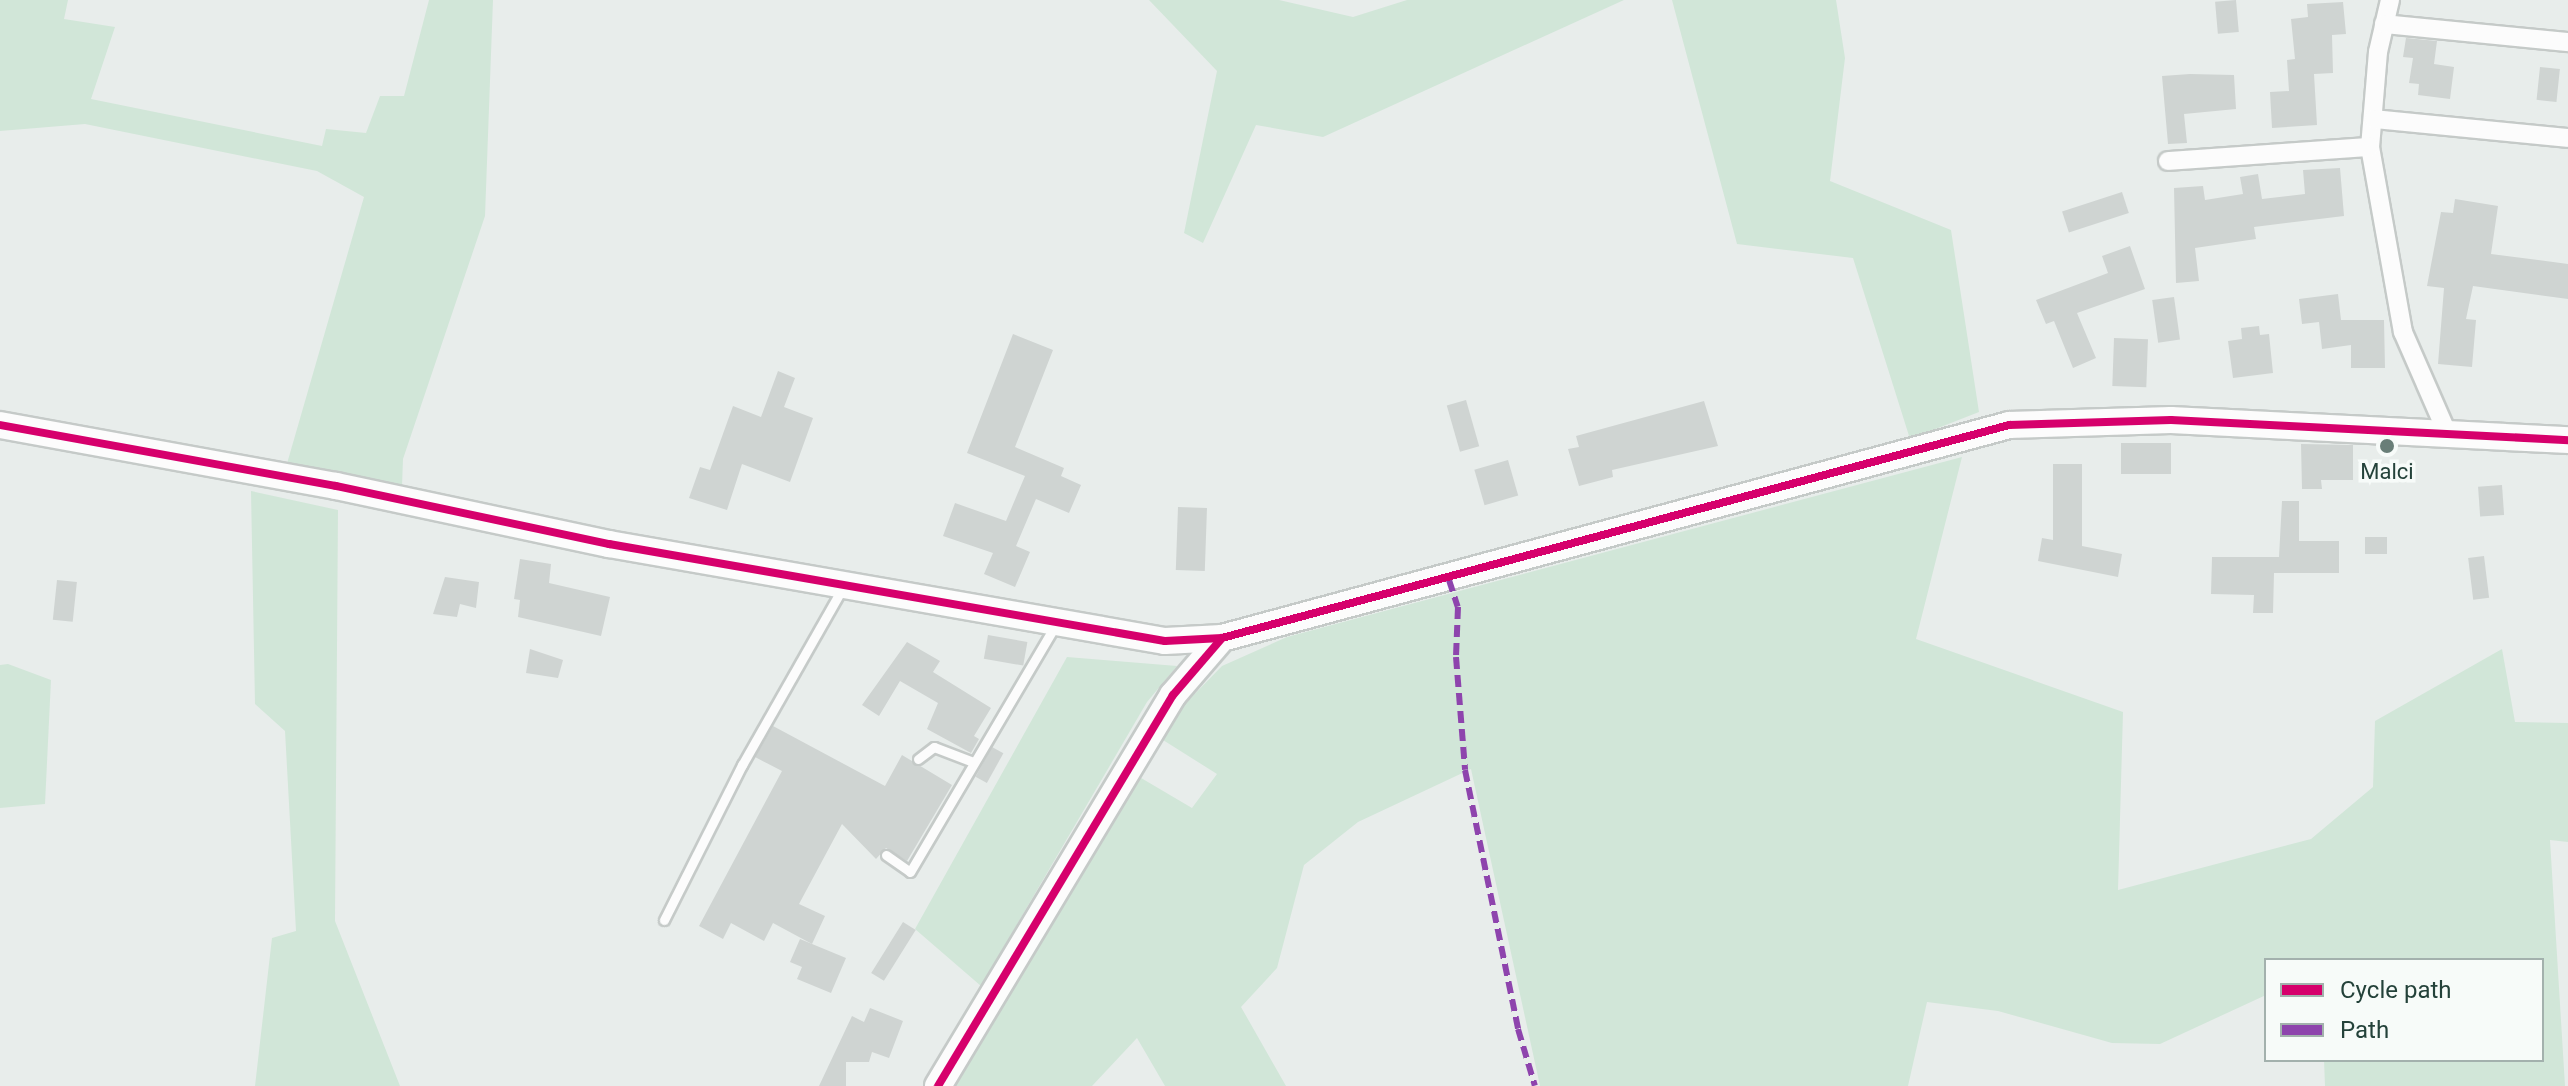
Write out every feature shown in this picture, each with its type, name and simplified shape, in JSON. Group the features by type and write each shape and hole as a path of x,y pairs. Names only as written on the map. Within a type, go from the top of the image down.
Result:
{"main road":[{"path":"0,425 844,586 1165,641 1222,638 2009,425 2119,419 2568,440"},
{"path":"938,1086 1173,695 1222,638"}],"street":[{"path":"2390,0 2384,24 2370,147 2403,332 2448,435"},
{"path":"2384,24 2568,42"},
{"path":"2374,119 2568,138"},
{"path":"2168,161 2370,147"}],"lane":[{"path":"664,920 742,765 844,586"},
{"path":"886,855 910,872 1056,624"},
{"path":"918,759 934,747 973,762"}],"green space":[{"path":"0,0 68,0 64,19 115,27 91,99 322,146 326,129 366,133 380,96 404,96 429,0 493,0 485,216 403,459 402,486 286,467 364,197 317,171 85,124 0,131"},
{"path":"1149,0 1279,0 1353,17 1407,0 1624,0 1323,137 1256,125 1203,243 1184,233 1217,71"},
{"path":"1672,0 1836,0 1845,58 1830,181 1951,230 1979,412 1910,439 1853,258 1737,244"},
{"path":"1962,457 1916,639 2123,712 2118,890 2311,839 2373,787 2375,721 2502,649 2515,722 2568,723 2568,842 2550,840 2565,1086 2325,1086 2324,1062 2544,1062 2544,958 2264,958 2264,996 2160,1044 2112,1043 1998,1011 1927,1002 1908,1086 1540,1086 1471,769 1358,822 1304,865 1277,968 1241,1007 1286,1086 1165,1086 1137,1038 1092,1086 950,1086 1136,775 1192,808 1217,774 1163,740 1182,707 1222,666 1287,637"},
{"path":"251,491 338,510 335,921 400,1086 255,1086 272,938 296,931 285,731 255,704"},
{"path":"1067,657 1177,666 1147,702 981,986 915,929"},
{"path":"8,664 51,680 45,804 0,808 0,665"}],"building":[{"path":"2236,0 2239,32 2218,34 2215,2"},
{"path":"2343,2 2346,34 2332,35 2333,73 2314,74 2317,125 2272,128 2270,92 2289,91 2287,60 2295,59 2291,19 2308,17 2307,4"},
{"path":"2406,38 2437,41 2434,64 2454,67 2450,99 2418,95 2419,84 2409,83 2413,58 2403,57"},
{"path":"2540,67 2560,69 2556,102 2537,100"},
{"path":"2234,75 2236,109 2184,114 2187,143 2168,144 2162,76"},
{"path":"2340,168 2344,216 2254,227 2256,239 2195,248 2199,281 2176,283 2174,188 2203,186 2205,200 2243,194 2240,177 2258,174 2262,199 2305,194 2303,170"},
{"path":"2122,192 2129,213 2069,232 2062,211"},
{"path":"2455,199 2498,206 2491,254 2568,264 2568,299 2473,286 2466,319 2476,320 2472,367 2438,364 2444,288 2427,286 2441,212 2453,213"},
{"path":"2130,246 2145,289 2077,313 2096,358 2073,368 2054,321 2046,324 2036,300 2108,273 2102,256"},
{"path":"2338,294 2341,320 2384,320 2385,368 2351,368 2351,345 2322,349 2319,322 2302,324 2299,299"},
{"path":"2174,297 2180,340 2158,343 2152,300"},
{"path":"2259,326 2260,335 2269,334 2273,373 2233,378 2228,341 2242,339 2241,328"},
{"path":"1013,334 1053,350 1015,447 1064,468 1061,476 1081,485 1069,513 1036,499 1016,546 1030,552 1015,587 984,574 993,553 943,536 955,503 1006,521 1025,476 967,453"},
{"path":"2114,338 2148,339 2146,387 2112,386"},
{"path":"778,371 795,378 784,407 813,418 790,482 742,464 727,510 689,498 700,467 710,470 733,406 761,417"},
{"path":"1466,400 1479,446 1460,452 1447,406"},
{"path":"1704,401 1718,446 1612,470 1613,477 1579,486 1568,449 1579,447 1576,436"},
{"path":"2121,443 2171,443 2171,474 2121,474"},
{"path":"2301,444 2353,445 2353,480 2321,480 2322,489 2302,489"},
{"path":"1508,460 1518,496 1485,505 1474,470"},
{"path":"2053,464 2082,464 2082,546 2122,554 2118,577 2038,561 2042,538 2053,540"},
{"path":"2502,485 2504,515 2480,517 2478,487"},
{"path":"2282,501 2299,501 2299,541 2339,541 2339,573 2274,573 2273,613 2253,613 2254,595 2211,594 2212,557 2279,557"},
{"path":"1178,507 1207,508 1205,571 1176,570"},
{"path":"2365,537 2387,537 2387,554 2365,554"},
{"path":"2484,556 2489,598 2473,600 2468,558"},
{"path":"520,559 551,564 549,583 610,597 601,636 518,617 520,600 514,599"},
{"path":"445,577 479,582 476,608 460,604 457,617 433,614"},
{"path":"57,580 77,582 73,622 53,620"},
{"path":"988,635 1027,642 1023,666 984,659"},
{"path":"907,642 940,661 933,672 991,708 974,736 979,739 971,753 927,729 938,703 900,681 879,716 862,705"},
{"path":"530,649 563,660 558,678 526,673"},
{"path":"773,726 885,786 902,755 952,785 907,861 886,848 876,859 842,824 799,904 825,916 812,944 773,923 764,941 731,923 723,939 699,926 782,771 755,757"},
{"path":"992,747 1003,753 987,783 976,777"},
{"path":"903,922 916,930 884,981 871,973"},
{"path":"800,939 846,958 831,993 797,979 802,967 790,962"},
{"path":"870,1008 903,1021 889,1058 872,1052 869,1062 846,1062 846,1086 819,1086 852,1016 864,1022"}],"marked path":[{"path":"1449,580 1458,607 1456,657 1465,770 1518,1029 1535,1086"}],"cycle path":[{"path":"0,425 336,486 609,544 1165,641 1222,638 2009,425 2171,420 2568,440"},
{"path":"938,1086 1173,695 1222,638"}],"place":[{"name":"Malci","path":"2387,446"}]}
